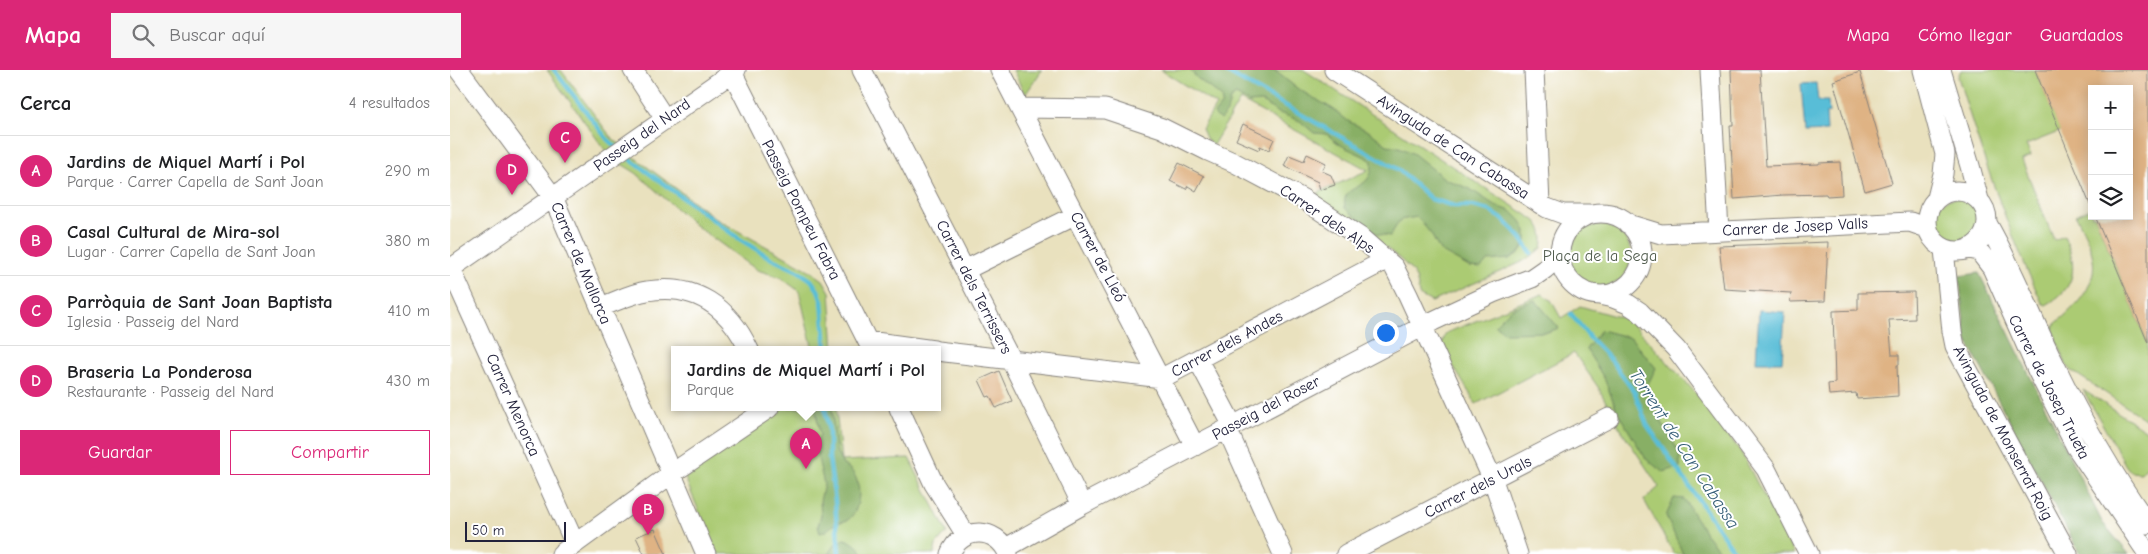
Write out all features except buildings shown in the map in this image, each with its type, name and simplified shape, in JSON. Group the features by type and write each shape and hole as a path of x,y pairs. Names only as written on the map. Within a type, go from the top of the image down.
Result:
{"street":[{"name":"Carrer de Mallorca","path":"459,70 553,197 706,554"},
{"path":"633,70 665,119"},
{"name":"Carrer dels Terrissers","path":"862,70 1011,360 1082,505"},
{"name":"Carrer de Lleó","path":"1000,70 1196,446"},
{"name":"Avinguda de Can Cabassa","path":"1334,70 1543,206 1569,215 1590,214"},
{"path":"1534,70 1543,206"},
{"path":"1710,70 1720,231"},
{"path":"1923,70 1945,154 1943,174 1937,198 1928,212 1927,228 1932,238 1944,249 1952,252 1969,249 1980,241 1986,229 1987,214 1979,200 1940,70"},
{"name":"Passeig del Nard","path":"450,268 733,71"},
{"name":"Passeig Pompeu Fabra","path":"733,71 870,346"},
{"name":"Carrer dels Alps","path":"1020,108 1105,109 1162,128 1235,163 1303,200 1360,237 1394,267 1493,480 1518,554"},
{"path":"1937,198 1954,191 1963,191 1979,200"},
{"name":"Avinguda de Can Cabassa","path":"1543,206 1554,218 1561,246"},
{"path":"1640,312 1638,298 1641,260 1640,241 1635,230 1616,216 1602,213 1590,214 1573,224 1561,246 1561,267 1568,280 1584,292 1613,298 1628,304 1640,312 1676,349 1766,469 1809,554"},
{"path":"965,270 1076,215"},
{"name":"Carrer de Josep Valls","path":"1628,224 1661,234 1910,222 1927,228"},
{"name":"Carrer de Josep Trueta","path":"1987,222 2008,261 2053,362 2092,437 2148,524"},
{"path":"1599,295 1607,296 1620,291 1630,284 1653,239 1661,234"},
{"name":"Passeig del Roser","path":"1007,551 1082,505 1422,327 1493,293 1532,278 1554,261 1561,246"},
{"name":"Avinguda de Monserrat Roig","path":"1944,249 1955,346 2068,554"},
{"name":"Carrer de Josep Trueta","path":"1969,249 1979,251 1992,268 2037,370 2076,446 2148,554"},
{"name":"Carrer dels Andes","path":"941,351 1162,378 1386,260"},
{"name":"Carrer Menorca","path":"450,268 568,549"},
{"name":"Passeig del Roser","path":"1532,278 1554,276 1568,280"},
{"path":"600,307 646,291 675,290 698,295 718,306 730,318 747,346"},
{"path":"1198,360 1230,427 1283,554"},
{"path":"568,549 671,474 765,411"},
{"path":"900,411 934,484 966,535"},
{"name":"Carrer dels Urals","path":"1346,554 1493,480 1608,418"},
{"path":"950,554 958,540 966,535 984,533 993,535 1007,551"}],"green space":[{"path":"547,70 561,70 611,137 638,160 718,220 809,270 823,280 830,292 834,346 812,346 799,291 780,277 757,270 695,225 636,173 610,157"},
{"path":"1013,70 1042,70 1025,95"},
{"path":"1161,70 1304,70 1536,221 1542,234 1542,248 1522,262 1432,302 1419,295 1415,276 1399,258 1319,200 1318,193 1368,170 1240,100 1213,145 1207,140 1202,129 1216,105"},
{"path":"1190,70 1274,70 1298,89 1333,109 1348,121 1370,132 1387,145 1399,147 1414,154 1445,179 1470,189 1496,206 1511,211 1521,221 1526,231 1526,242 1519,253 1509,259 1488,261 1481,268 1469,267 1440,251 1431,234 1417,217 1400,220 1390,236 1377,234 1345,208 1347,194 1368,179 1372,161 1344,147 1327,134 1314,133 1300,121 1277,112 1262,102 1249,103 1236,95 1230,99 1227,112 1220,120 1214,114 1222,104 1221,97"},
{"path":"1961,70 2035,70 2061,131 2026,145 2031,156 2022,160 2054,240 2064,236 2069,247 2073,267 2069,284 2064,291 2046,305 2042,303 2029,275 1996,192 1958,77"},
{"path":"1952,198 1962,198 1974,205 1981,217 1981,227 1974,239 1962,246 1952,246 1944,242 1937,235 1933,227 1933,217 1937,209 1944,202"},
{"path":"2088,209 2088,220 2097,220 2148,343 2148,421 2072,371 2066,364 2053,330 2054,325 2070,311 2084,294 2092,276 2094,265 2091,249 2076,215"},
{"name":"Plaça de la Sega","path":"1600,225 1612,228 1622,234 1628,244 1631,256 1628,268 1622,278 1612,284 1600,287 1588,284 1578,278 1572,268 1569,256 1572,244 1578,234 1588,228"},
{"path":"1979,273 2102,522 2129,554 2080,554 1966,339 1959,276"},
{"path":"1542,294 1551,300 1561,318 1580,306 1629,320 1702,400 1741,452 1794,554 1674,554 1644,500 1659,487 1618,425 1598,387 1574,353 1476,404 1441,346 1446,333"},
{"path":"1535,300 1559,328 1548,332 1505,333 1495,325 1511,309"},
{"path":"1601,330 1631,338 1656,368 1648,384 1648,398 1680,454 1680,467 1663,472 1646,459 1618,413 1604,378 1586,349"},
{"path":"2083,390 2148,432 2148,465 2141,473 2131,472 2126,466"},
{"path":"779,411 836,411 841,461 909,458 947,532 936,545 934,554 717,554 685,478"},
{"path":"816,411 832,411 837,453 843,465 854,474 859,489 859,497 855,511 849,519 839,522 820,533 818,526 821,515 820,501 824,484 816,443 820,435"},
{"path":"1674,498 1684,499 1705,533 1722,554 1683,554 1666,516"},
{"path":"844,539 850,541 863,554 828,554 834,545"}],"water":[{"path":"1816,83 1818,101 1828,101 1829,113 1826,113 1827,131 1805,132 1801,84"},
{"path":"1759,310 1785,312 1782,362 1756,362"}],"waterway":[{"path":"554,70 607,139 617,148"},
{"name":"Torrent de Can Cabassa","path":"1223,70 1399,170 1431,199 1454,206 1473,206 1489,210 1505,221 1521,238 1531,253"},
{"path":"624,155 738,238 811,280 818,290 822,301 826,346"},
{"name":"Torrent de Can Cabassa","path":"1571,314 1611,360 1635,393 1647,425 1736,554"},
{"path":"826,411 829,431 829,458 835,501 839,554"}],"place":[{"name":"Parròquia de Sant Joan Baptista","path":"565,163"},
{"name":"Braseria La Ponderosa","path":"512,195"},
{"name":"Jardins de Miquel Martí i Pol","path":"806,469"},
{"name":"Casal Cultural de Mira-sol","path":"648,535"}]}
